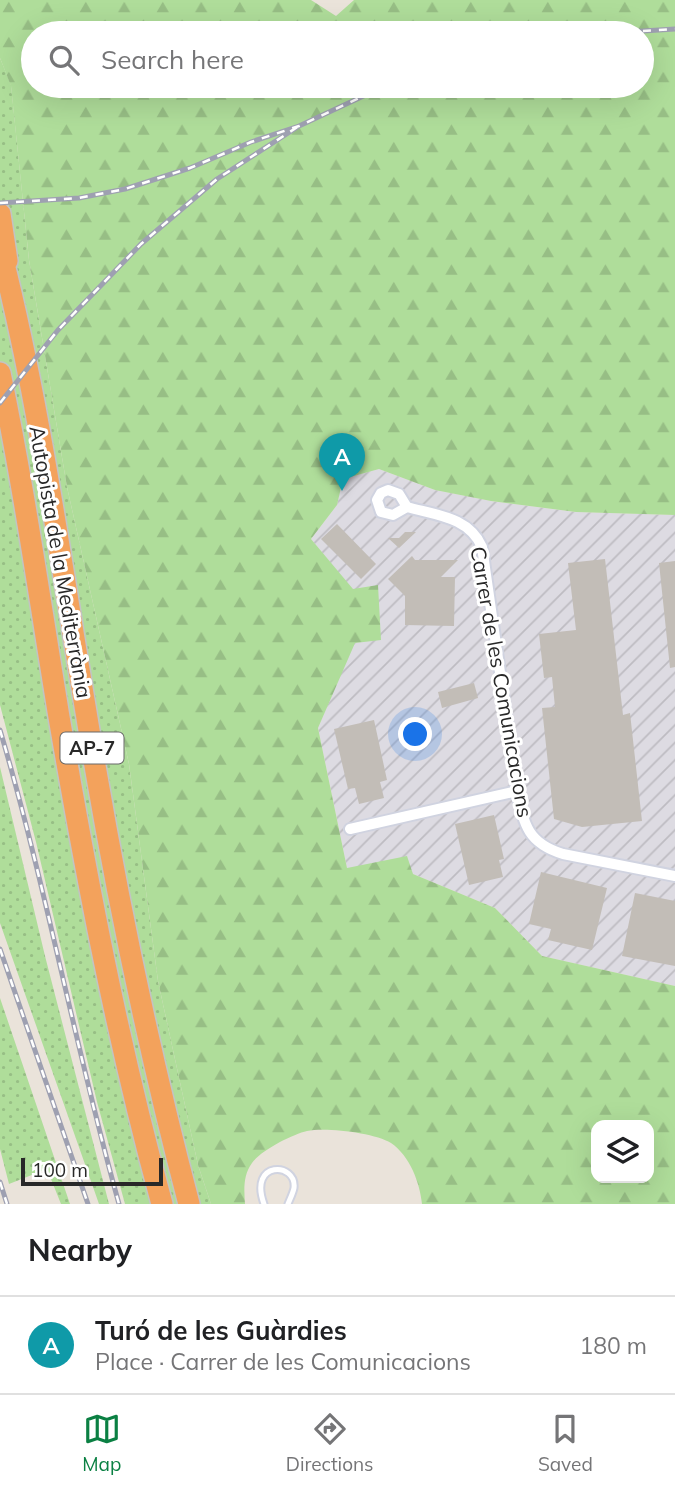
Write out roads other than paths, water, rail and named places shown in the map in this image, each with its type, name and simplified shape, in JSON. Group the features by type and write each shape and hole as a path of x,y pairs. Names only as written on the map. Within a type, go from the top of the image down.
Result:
{"highway":[{"path":"0,214 10,288"},
{"name":"Autopista de la Mediterrània","path":"0,248 43,453 121,915 152,1056 189,1204"},
{"name":"Autopista de la Mediterrània","path":"0,373 16,452 97,930 122,1049 162,1204"}],"street":[{"name":"Carrer de les Comunicacions","path":"407,507 465,525 478,538 482,547 517,791 527,828 546,847 563,854 675,876"},
{"path":"350,829 517,791"}],"lane":[{"path":"264,1204 260,1190 261,1179 274,1169 285,1171 293,1180 288,1204"}],"railway":[{"path":"654,30 675,29"},
{"path":"0,203 79,198 125,189 190,168 251,142 299,126 359,98"},
{"path":"0,403 58,330 141,244 217,179 299,126"},
{"path":"0,730 32,848 88,1086 119,1204"},
{"path":"0,949 88,1204"},
{"path":"0,1182 7,1204"}],"place":[{"name":"Turó de les Guàrdies","path":"342,491"}]}
